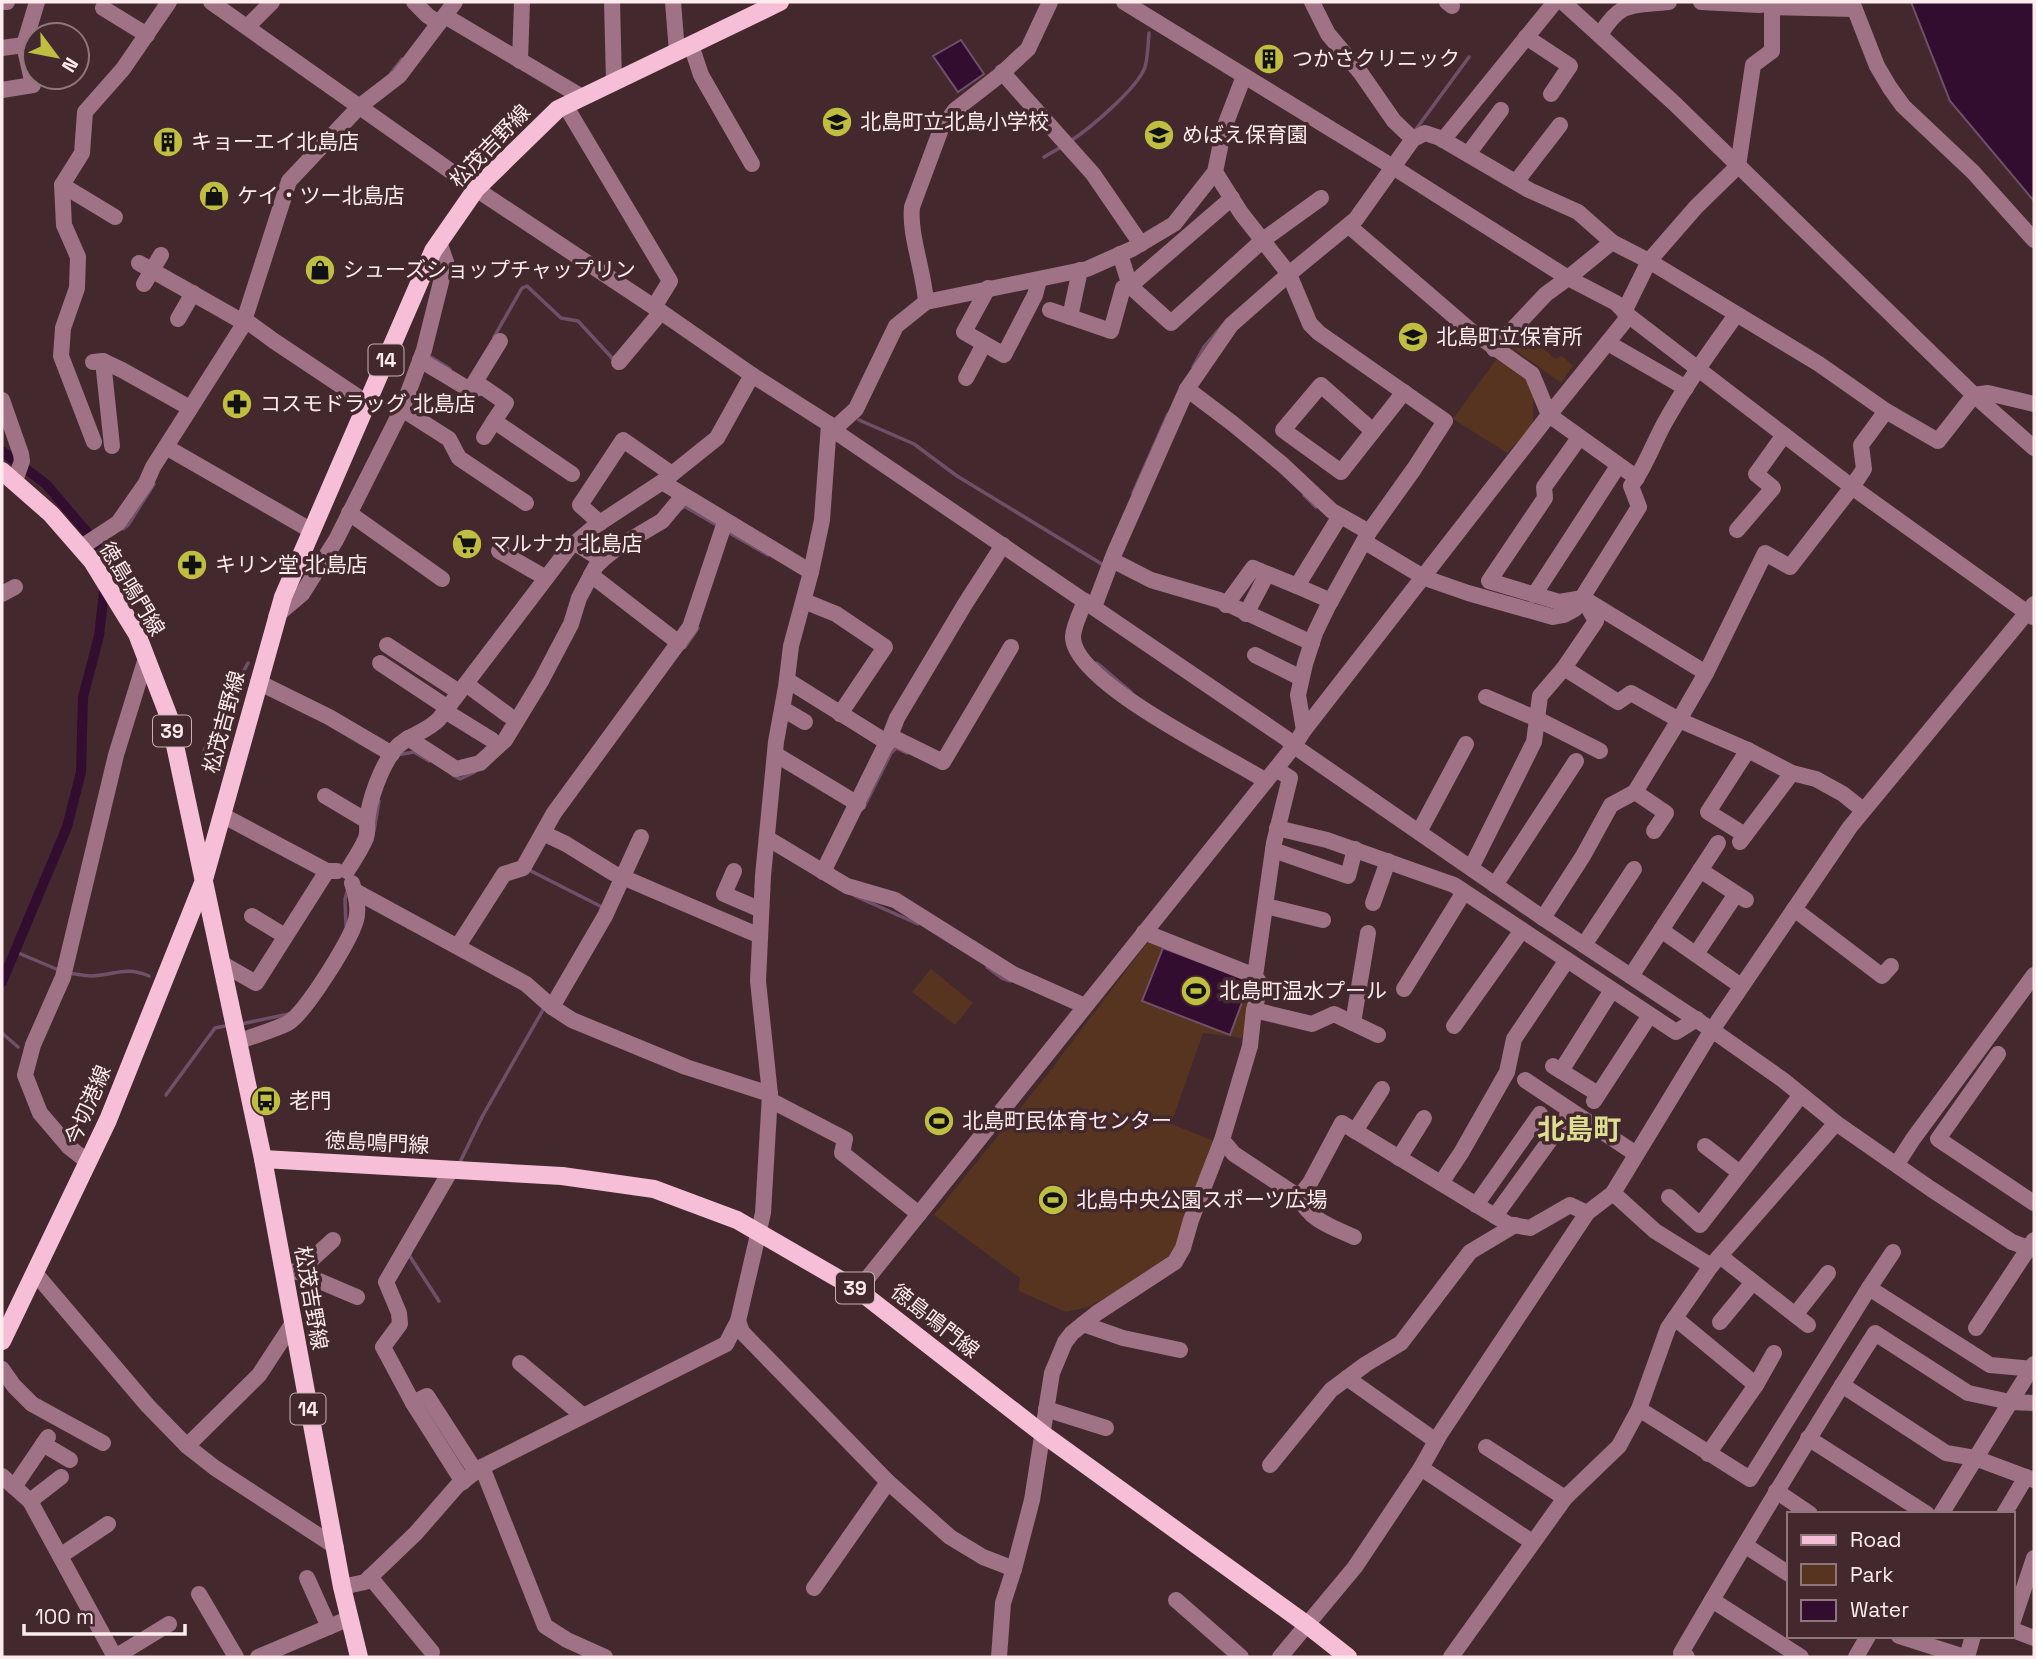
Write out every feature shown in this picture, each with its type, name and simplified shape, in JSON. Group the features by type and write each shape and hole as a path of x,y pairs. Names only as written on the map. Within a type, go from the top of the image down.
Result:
{"main road":[{"name":"松茂吉野線","path":"359,1657 342,1587 293,1323 291,1271 263,1159 203,883 276,615 433,251 476,189 558,109 780,2"},
{"name":"徳島鳴門線","path":"8,476 51,514 80,548 100,574 137,634 169,717 203,883"},
{"name":"今切港線","path":"2,1340 108,1119 203,883"},
{"name":"徳島鳴門線","path":"263,1159 562,1176 654,1189 737,1220 858,1290 1042,1434 1348,1657"}],"street":[{"path":"2,2 7,2"},
{"path":"31,21 37,2"},
{"path":"94,442 61,356 63,328 77,288 78,257 64,225 62,185 82,153 85,112 123,69 169,2"},
{"path":"211,2 476,189 831,427 1543,918 1697,1019 1836,1123 2012,1242 2032,1246 1976,1328"},
{"path":"248,26 272,2"},
{"path":"414,2 437,18 520,61 574,101 670,281 657,309 619,362"},
{"path":"80,548 118,523 156,478 190,408 245,329 289,181 360,106 399,76 437,18 455,2"},
{"path":"520,61 522,2"},
{"path":"612,2 614,82"},
{"path":"673,2 684,49 752,164"},
{"path":"926,302 911,218 912,207 941,129 955,110 1028,48 1049,2"},
{"path":"1312,2 1328,34 1360,72 1394,121 1413,139"},
{"path":"1443,140 1555,2"},
{"path":"1563,2 1674,103 1975,395 2034,447"},
{"path":"1600,35 1609,20 1625,6 1669,2"},
{"path":"1701,2 1853,6 1877,66 1903,106 1973,172 2034,240"},
{"path":"1135,4 1244,76 1568,278 1616,303 1697,369 1852,487 2032,611 1850,827 1712,1030 1613,1193 1587,1213 1355,1567 1280,1657"},
{"path":"858,1290 1294,746 1549,415 1608,343 1627,314 1649,261 1696,207 1738,166 1753,65 1773,51 1772,4"},
{"path":"103,8 147,35"},
{"path":"1526,37 1570,66 1551,94"},
{"path":"2,48 21,45"},
{"path":"1002,72 1093,174 1141,244"},
{"path":"342,1587 365,1582 416,1533 457,1486 474,1474 582,1415 726,1344 738,1321 760,1234 767,1173 770,1097 758,981 767,838 775,754 791,646 822,520 831,427 856,409 896,326 926,302 1080,271 1141,244 1174,225 1215,172 1224,128 1244,76"},
{"path":"2,90 21,87"},
{"path":"1468,155 1501,110"},
{"path":"1516,182 1560,125"},
{"path":"1255,975 1273,850 1290,778 1244,767 1182,734 1140,707 1093,672 1078,654 1073,637 1112,560 1187,389 1231,325 1349,226 1413,139 1424,133 1443,140 1516,182 1578,212 1612,242 1649,261 1819,364 1886,411 1938,441 1975,395 1988,393 2034,404"},
{"path":"1215,172 1231,198 1289,274 1310,324 1445,421 1367,537 1331,601 1312,643 1301,678 1298,695 1304,730"},
{"path":"62,185 115,217"},
{"path":"1050,310 1111,331 1123,288 1130,286 1231,198"},
{"path":"1120,254 1130,286 1171,323 1262,240 1321,198"},
{"path":"1349,226 1494,349 1532,374 1549,415 1637,478"},
{"path":"276,615 302,594 336,540 402,409 424,351 446,262 439,242"},
{"path":"1494,349 1546,294 1612,242"},
{"path":"161,255 145,273 193,293 245,329 286,349 367,403"},
{"path":"1070,317 1080,271"},
{"path":"988,288 964,332 1004,355 1035,295 1039,280"},
{"path":"178,319 193,293"},
{"path":"1187,389 1305,492 1332,511 1338,520 1425,578 1553,617 1575,609 1639,507 1631,486 1697,369 1736,315"},
{"path":"470,390 500,341"},
{"path":"1608,343 1686,388"},
{"path":"966,378 984,344"},
{"path":"419,360 470,390 483,387 506,403 484,437"},
{"path":"111,446 98,361 190,408"},
{"path":"347,871 368,835 367,821 382,770 392,754 408,738 432,726 446,710 575,543 667,478 717,438 752,375"},
{"path":"1373,431 1321,385 1283,430 1341,472 1404,392"},
{"path":"2,400 22,461 8,476"},
{"path":"402,409 449,439 459,458 526,503"},
{"path":"1543,918 1583,856 1611,805 1635,792 1679,720 1706,673 1765,553 1790,567 1864,469 1861,444 1886,411"},
{"path":"494,421 572,474"},
{"path":"1737,530 1773,488 1756,474 1784,435"},
{"path":"1579,438 1544,487 1545,498 1489,581 1559,602 1583,598 1706,673"},
{"path":"600,523 580,505 623,440 684,496 811,572"},
{"path":"171,451 312,531"},
{"path":"1534,595 1618,466"},
{"path":"408,738 456,769 480,762 505,740 541,681 571,624 579,598 596,566 618,547 662,521 684,496"},
{"path":"349,513 442,579"},
{"path":"1297,586 1338,520"},
{"path":"458,946 504,874 523,868 554,813 690,628 725,522"},
{"path":"575,543 602,560"},
{"path":"823,872 889,740 897,718 1003,545"},
{"path":"499,551 546,578"},
{"path":"1112,560 1151,580 1219,600 1312,643"},
{"path":"1226,605 1253,568 1331,601"},
{"path":"1246,614 1267,574"},
{"path":"591,575 680,643"},
{"path":"1471,868 1534,742 1540,695 1564,668 1597,621 1583,598"},
{"path":"804,601 836,614 885,647 840,714"},
{"path":"787,680 840,714 889,740 943,762 1011,647"},
{"path":"1255,655 1301,678"},
{"path":"88,1162 69,1147 40,1114 25,1075 33,1045 63,977 116,755 146,658"},
{"path":"492,740 446,710 382,658 462,688 508,715"},
{"path":"1564,668 1618,702 1631,693 1679,720 1748,750 1792,773 1816,779 1843,794 1863,810"},
{"path":"258,682 329,717 392,754"},
{"path":"1486,697 1600,751"},
{"path":"783,709 805,722"},
{"path":"1419,832 1466,744"},
{"path":"1748,750 1708,811 1743,839 1792,773"},
{"path":"775,754 858,804"},
{"path":"1495,885 1576,761"},
{"path":"1635,792 1666,813 1654,831"},
{"path":"325,796 367,821"},
{"path":"222,815 327,871 347,871"},
{"path":"1277,828 1327,839 1454,885 1676,1032 1697,1019"},
{"path":"543,833 618,876 760,936"},
{"path":"552,1007 605,916 618,876 641,837"},
{"path":"767,838 847,886 895,900 1013,974 1086,1006"},
{"path":"1631,976 1718,843"},
{"path":"1273,850 1348,876 1355,849"},
{"path":"1373,903 1388,861"},
{"path":"1584,945 1634,869"},
{"path":"1696,954 1741,897 1700,870"},
{"path":"220,963 256,983 327,871"},
{"path":"237,1042 289,1022 311,997 346,942 357,918 355,891 347,871"},
{"path":"734,871 724,894 761,910"},
{"path":"355,891 526,984 572,1020 770,1097 845,1139 842,1153 919,1214"},
{"path":"1405,989 1464,892"},
{"path":"1266,906 1323,920"},
{"path":"1794,909 1882,976 1891,966"},
{"path":"252,916 285,936"},
{"path":"1454,1026 1522,930"},
{"path":"1661,930 1741,986"},
{"path":"999,1657 1003,1603 1032,1500 1052,1373 1065,1342 1072,1333 1175,1262 1183,1248 1222,1140 1250,1046 1254,1010 1261,985 1255,975 1144,932"},
{"path":"1353,1023 1368,933"},
{"path":"1441,1183 1507,1072 1514,1039 1567,960"},
{"path":"1897,1164 2034,975"},
{"path":"1612,989 1557,1069 1596,1098 1650,1015"},
{"path":"1254,1010 1312,1024 1334,1014 1378,1035"},
{"path":"1998,1054 1938,1139 2034,1203"},
{"path":"1525,1080 1636,1154"},
{"path":"1355,1131 1382,1089"},
{"path":"1669,1197 1700,1225 1801,1095"},
{"path":"1495,1216 1571,1111"},
{"path":"1476,1205 1540,1114"},
{"path":"1399,1158 1424,1118"},
{"path":"1299,1197 1310,1183 1342,1123 1508,1224 1530,1228 1570,1205 1587,1213"},
{"path":"1451,1657 1566,1498 1619,1446 1639,1409 1668,1328 1715,1261 1836,1123"},
{"path":"1222,1140 1234,1154 1299,1197 1304,1209 1322,1222 1354,1237"},
{"path":"1705,1146 1740,1173"},
{"path":"451,1170 386,1282 399,1313 400,1324 383,1347 413,1403 427,1396 474,1474 545,1626 566,1640 605,1657"},
{"path":"1613,1193 1655,1231 1753,1282 1801,1320 1828,1273"},
{"path":"1270,1465 1331,1390 1401,1343 1470,1252 1515,1226"},
{"path":"291,1271 333,1240"},
{"path":"1639,1409 1750,1479 1893,1252"},
{"path":"291,1271 357,1297"},
{"path":"35,1273 148,1406 187,1446 215,1468 336,1547"},
{"path":"1720,1322 1753,1282"},
{"path":"1869,1288 1990,1365 2033,1367"},
{"path":"1675,1318 1756,1385"},
{"path":"738,1321 742,1332 888,1482 950,1536 983,1557 1014,1569"},
{"path":"187,1446 259,1375 293,1323"},
{"path":"1083,1324 1123,1338 1180,1350"},
{"path":"1687,1657 1681,1653 1808,1438 1875,1332 1968,1393 2010,1402 2034,1403"},
{"path":"1708,1454 1756,1385 1774,1353"},
{"path":"520,1363 582,1415"},
{"path":"1942,1512 2033,1367"},
{"path":"2,1369 32,1404 103,1443"},
{"path":"1347,1378 1436,1441"},
{"path":"1842,1385 1946,1453 1975,1458 2030,1479 2005,1512"},
{"path":"1046,1409 1106,1429"},
{"path":"1808,1438 1924,1512"},
{"path":"69,1460 45,1441 8,1481 30,1501 115,1657 169,1625"},
{"path":"1486,1447 1566,1498"},
{"path":"1421,1468 1532,1542"},
{"path":"30,1501 61,1477"},
{"path":"814,1588 888,1482"},
{"path":"1776,1491 1807,1512"},
{"path":"60,1556 108,1524"},
{"path":"1746,1546 1787,1573"},
{"path":"2015,1615 2034,1558"},
{"path":"370,1577 432,1652"},
{"path":"307,1578 329,1628"},
{"path":"199,1594 236,1657"},
{"path":"1176,1600 1241,1657"},
{"path":"1712,1600 1801,1657"},
{"path":"258,1657 350,1618"},
{"path":"2015,1631 2034,1638"},
{"path":"1856,1657 1867,1638"},
{"path":"1902,1638 1918,1650 1966,1657 1972,1638"},
{"path":"566,1640 570,1657"}],"green space":[{"path":"1528,327 1538,335 1534,340 1555,359 1562,356 1573,366 1561,383 1511,347"},
{"path":"1498,357 1526,376 1533,386 1533,425 1507,453 1453,419"},
{"path":"1150,939 1256,982 1242,1038 1203,1033 1171,1124 1214,1141 1175,1253 1088,1307 1066,1312 1019,1291 1020,1278 934,1215 1047,1075"},
{"path":"931,969 973,1003 955,1025 912,992"}],"water":[{"path":"1911,2 2034,2 2034,201 1950,101"},
{"path":"961,40 984,74 958,92 933,56"},
{"name":"北島町温水プール","path":"1163,948 1250,981 1230,1035 1142,1001"}],"waterway":[{"path":"1069,142 1112,108 1141,76 1146,63 1149,33"},
{"path":"1414,132 1469,57"},
{"path":"391,73 402,59"},
{"path":"1044,157 1063,146"},
{"path":"494,337 522,288 527,286 561,318 578,321 613,359 616,356"},
{"path":"1193,367 1204,347 1223,325"},
{"path":"431,357 450,369"},
{"path":"1133,493 1168,414"},
{"path":"859,420 914,444 957,476 1105,566"},
{"path":"2,451 46,484 108,557 99,636 83,697 81,772 67,827 2,982"},
{"path":"123,529 154,484"},
{"path":"1304,495 1316,507"},
{"path":"682,508 684,506 720,527"},
{"path":"726,531 768,555"},
{"path":"685,647 698,628"},
{"path":"214,773 203,754 211,732 248,663"},
{"path":"1097,663 1131,692"},
{"path":"864,807 891,753 896,748 907,753"},
{"path":"397,755 414,752 429,761"},
{"path":"453,775 460,779 475,772"},
{"path":"374,831 379,801"},
{"path":"529,867 531,871 602,907"},
{"path":"346,926 345,899 348,889"},
{"path":"855,896 918,924"},
{"path":"16,952 61,971"},
{"path":"987,967 1010,981"},
{"path":"69,973 92,976 126,971 149,976"},
{"path":"459,1164 482,1117 544,1008"},
{"path":"241,1024 289,1014"},
{"path":"166,1095 215,1028 230,1025"},
{"path":"2,1033 18,1047"},
{"path":"410,1254 439,1301"}],"place":[{"name":"つかさクリニック","path":"1269,59"},
{"name":"北島町立北島小学校","path":"837,122"},
{"name":"めばえ保育園","path":"1159,135"},
{"name":"キョーエイ北島店","path":"168,142"},
{"name":"ケイ・ツー北島店","path":"214,196"},
{"name":"シューズショップチャップリン","path":"320,270"},
{"name":"北島町立保育所","path":"1413,337"},
{"name":"コスモドラッグ 北島店","path":"237,404"},
{"name":"マルナカ 北島店","path":"467,544"},
{"name":"キリン堂 北島店","path":"192,565"},
{"name":"北島町温水プール","path":"1196,991"},
{"name":"老門","path":"266,1101"},
{"name":"北島町民体育センター","path":"939,1121"},
{"name":"北島中央公園スポーツ広場","path":"1053,1200"}],"district":[{"name":"北島町","path":"1579,1129"}]}
